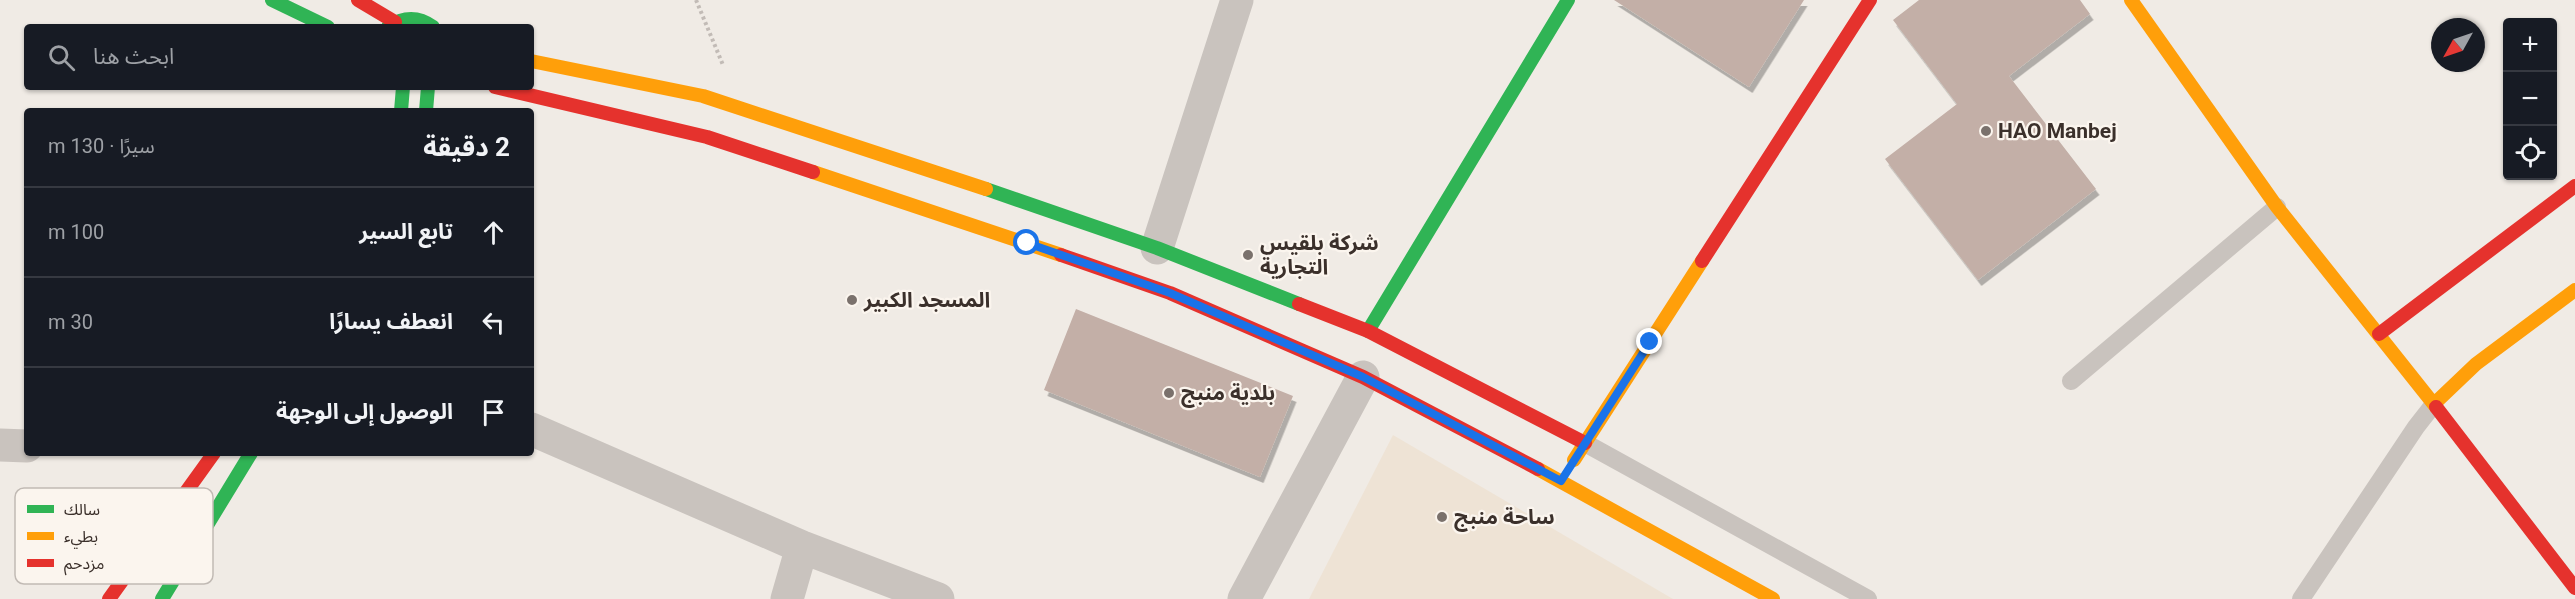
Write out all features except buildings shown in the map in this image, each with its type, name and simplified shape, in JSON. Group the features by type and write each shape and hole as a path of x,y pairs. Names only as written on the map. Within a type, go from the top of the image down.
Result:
{"main road":[{"path":"272,0 322,24"},
{"path":"358,0 391,24"},
{"path":"1368,331 1568,0"},
{"path":"1561,481 1870,0"},
{"path":"2131,0 2277,207 2434,404 2575,588"},
{"path":"394,24 405,19 415,18 427,24"},
{"path":"534,62 703,96 974,185 1156,248 1368,331 1585,443"},
{"path":"401,108 403,90"},
{"path":"426,108 428,90"},
{"path":"508,90 707,137 965,221 1170,293 1363,377 1561,481 1773,599"},
{"path":"2379,334 2575,186"},
{"path":"2434,404 2476,364 2575,290"},
{"path":"189,488 212,456"},
{"path":"213,515 249,456"},
{"path":"109,599 120,584"},
{"path":"162,599 171,584"}],"street":[{"path":"1156,248 1237,0"},
{"path":"1252,596 1363,377"},
{"path":"534,430 802,548 938,599"},
{"path":"0,445 24,446"},
{"path":"787,599 802,548"}],"lane":[{"path":"2071,381 2277,207"},
{"path":"2301,599 2416,427 2434,404"},
{"path":"1585,443 1868,599"}],"path":[{"path":"696,0 742,110"}],"shaded area":[{"name":"ساحة منبج","path":"1393,435 1673,599 1309,599"}],"traffic: fast":[{"path":"272,0 322,24"},
{"path":"1368,331 1568,0"},
{"path":"394,24 410,19 428,24"},
{"path":"401,108 403,90"},
{"path":"426,108 428,90"},
{"path":"986,189 1157,248 1299,304"},
{"path":"213,515 249,456"},
{"path":"162,599 171,584"}],"traffic: slow":[{"path":"2131,0 2277,207 2436,407"},
{"path":"534,62 703,96 986,189"},
{"path":"813,172 1061,255"},
{"path":"1574,460 1702,261"},
{"path":"2434,404 2476,364 2575,290"},
{"path":"1538,469 1773,599"}],"traffic: jam":[{"path":"358,0 395,22"},
{"path":"1702,261 1870,0"},
{"path":"508,90 707,137 813,172"},
{"path":"2379,334 2575,186"},
{"path":"1061,255 1170,293 1363,377 1538,469"},
{"path":"1299,304 1368,331 1585,443"},
{"path":"2436,407 2575,588"},
{"path":"189,488 212,456"},
{"path":"109,599 120,584"}],"place":[{"name":"HAO Manbej","path":"1986,131"},
{"name":"شركة بلقيس التجارية","path":"1248,255"},
{"name":"المسجد الكبير","path":"852,300"},
{"name":"بلدية منبج","path":"1169,393"},
{"name":"ساحة منبج","path":"1442,517"}],"route":[{"path":"1027,243 1170,293 1363,377 1561,481 1650,342"}]}
